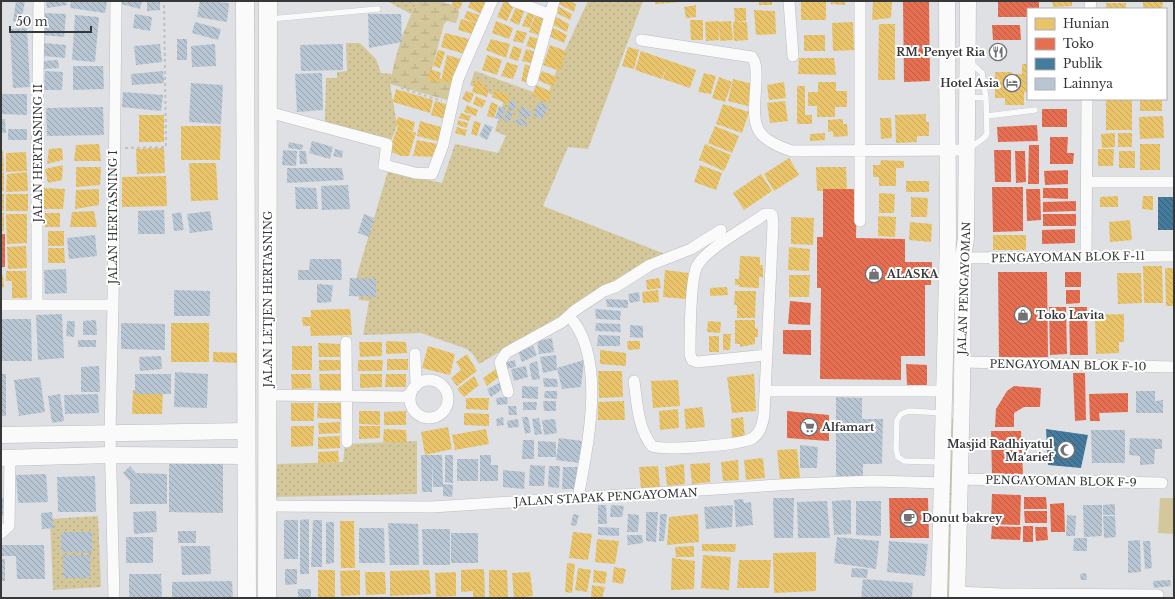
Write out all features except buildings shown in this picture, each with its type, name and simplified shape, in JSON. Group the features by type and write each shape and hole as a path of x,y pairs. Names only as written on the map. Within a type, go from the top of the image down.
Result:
{"main road":[{"name":"JALAN LETJEN HERTASNING","path":"245,1 247,598"},
{"name":"JALAN LETJEN HERTASNING","path":"267,598 268,1"},
{"path":"246,266 267,265"}],"street":[{"name":"JALAN HERTASNING II","path":"37,305 37,168 40,1"},
{"name":"JALAN HERTASNING I","path":"114,598 110,432 113,305 113,148 116,1"},
{"path":"268,112 387,144 384,165 415,173 432,174 443,145 463,68 473,48 492,1"},
{"path":"514,1 545,13 553,6"},
{"path":"789,1 793,56"},
{"path":"860,1 860,221"},
{"name":"JALAN PENGAYOMAN","path":"939,598 944,463 944,391 948,237 947,1"},
{"name":"JALAN PENGAYOMAN","path":"957,595 963,258 966,238 968,1"},
{"path":"532,81 553,6"},
{"path":"641,40 752,57 756,68 755,119 757,130 764,138 778,146 792,151 966,150"},
{"path":"1086,256 1088,182 1087,100"},
{"path":"1088,182 1174,182"},
{"path":"634,382 640,419 644,433 652,446 665,449 750,440 754,437 761,427 764,414 767,355 773,224 772,215 770,214 765,214 716,247 708,253 698,265 694,284 690,354 692,360 697,362 767,355"},
{"path":"508,392 500,366 502,356 569,316 594,298 632,278 650,266 691,249 721,230"},
{"name":"PENGAYOMAN BLOK F-11","path":"963,258 1174,256"},
{"path":"1,305 113,305"},
{"path":"569,316 576,325 585,345 591,376 589,426 578,498"},
{"path":"346,342 347,442"},
{"path":"268,395 405,397 413,389 414,354"},
{"name":"PENGAYOMAN BLOK F-10","path":"962,362 1174,367"},
{"path":"765,391 944,391"},
{"path":"5,435 110,432 247,431"},
{"path":"176,432 176,456"},
{"path":"1,533 9,526 5,458 111,455 247,456"},
{"name":"PENGAYOMAN BLOK F-9","path":"959,479 1162,483"},
{"name":"JALAN STAPAK PENGAYOMAN","path":"268,506 432,506 826,482 888,481 943,483"},
{"path":"957,595 1002,594 1086,596 1158,594"}],"lane":[{"path":"268,20 378,9"},
{"path":"966,150 985,136 987,116 982,74 980,70 967,60"},
{"path":"967,97 986,98"},
{"path":"987,116 1035,110"},
{"path":"944,413 909,411 901,414 897,420 896,449 898,457 904,461 944,463"}],"path":[{"path":"113,148 166,147 164,1"},
{"path":"401,88 453,104"}],"green space":[{"path":"387,1 418,1 411,14"},
{"path":"418,1 445,1 444,3 458,6 459,14 456,23 447,21 444,24 430,76 458,83 454,102 390,84 401,41 408,21"},
{"path":"588,1 643,1 588,149 568,147 543,206 665,254 479,364 473,354 467,349 421,333 363,335 369,301 359,300 357,275 388,171 442,183 455,144 498,153 506,136 495,131 504,100 470,85 475,71 547,97 559,63"},
{"path":"346,43 360,43 376,59 381,73 392,74 390,84 397,125 391,141 325,122 326,78 337,78 337,72 347,71"},
{"path":"950,418 954,418 952,598 944,598"},
{"path":"417,441 417,494 276,497 277,464 343,462 345,444"},
{"path":"1160,498 1174,498 1174,534 1158,533"},
{"path":"98,516 101,587 53,590 50,519"}],"place":[{"name":"RM. Penyet Ria","path":"998,52"},
{"name":"Hotel Asia","path":"1012,83"},
{"name":"ALASKA","path":"874,274"},
{"name":"Toko Lavita","path":"1023,315"},
{"name":"Alfamart","path":"809,427"},
{"name":"Masjid Radhiyatul Ma'arief","path":"1066,450"},
{"name":"Donut bakrey","path":"909,518"}]}
